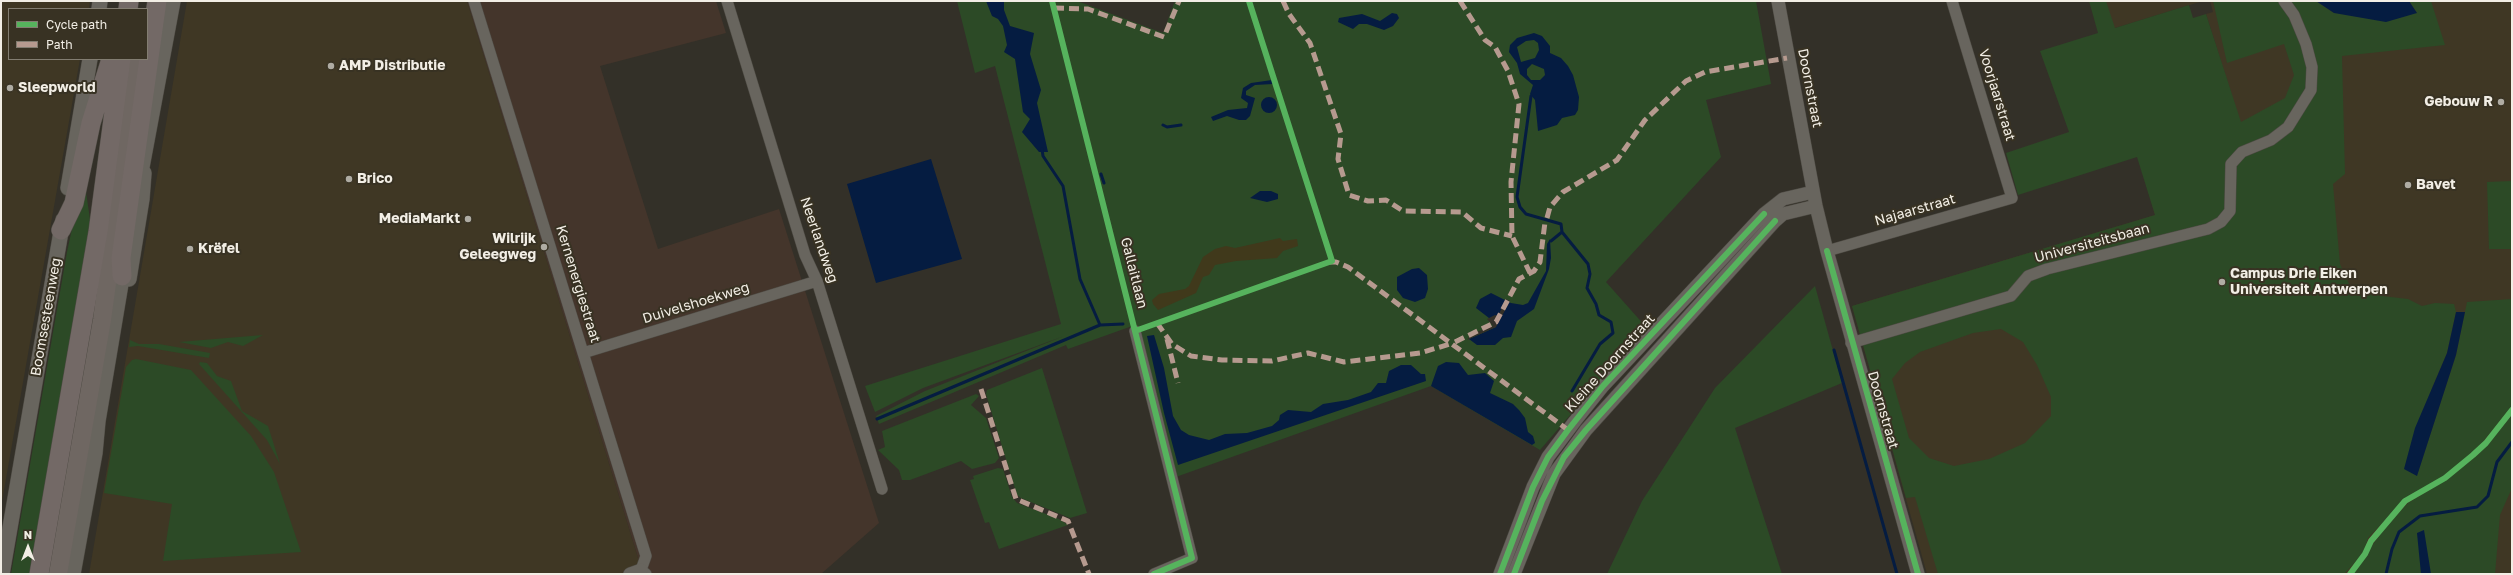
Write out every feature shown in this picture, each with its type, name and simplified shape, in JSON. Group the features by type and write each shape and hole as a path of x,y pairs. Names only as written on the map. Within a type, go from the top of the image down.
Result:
{"highway":[{"path":"122,276 121,258 157,1"},
{"path":"61,230 74,203 91,123 111,60"},
{"path":"39,574 98,232 121,60"},
{"path":"58,574 102,320 138,60"}],"main road":[{"path":"73,574 95,453 98,421 122,276 145,157 172,1"},
{"name":"Boomsesteenweg","path":"2,574 90,60"},
{"path":"95,453 104,421 116,360 142,199 145,157"}],"street":[{"name":"Kernenergiestraat","path":"474,1 562,280 646,556 639,573"},
{"name":"Neerlandweg","path":"728,1 805,255 817,281 882,489"},
{"name":"Doornstraat","path":"1778,1 1813,192 1827,252 1851,344 1918,574"},
{"name":"Voorjaarstraat","path":"1952,1 2012,198"},
{"name":"Universiteitsbaan","path":"1851,344 2011,296 2028,276 2047,269 2208,229 2221,222 2230,210 2231,164 2242,152 2271,140 2288,127 2311,90 2312,68 2306,44 2294,15 2284,1"},
{"name":"Kleine Doornstraat","path":"1500,574 1533,487 1548,457 1603,386 1764,214 1783,199 1813,192"},
{"name":"Najaarstraat","path":"1827,252 2012,198"},
{"name":"Kleine Doornstraat","path":"1514,574 1554,474 1586,430 1775,221 1783,214 1816,206"},
{"name":"Duivelshoekweg","path":"583,353 817,281"},
{"name":"Gallaitlaan","path":"1135,331 1192,558 1154,574"}],"shaded area":[{"path":"1,1 90,1 89,8 8,8 8,60 80,60 1,507"},
{"path":"187,1 467,1 643,574 89,574"},
{"path":"467,1 716,1 726,33 600,66 658,249 779,209 879,523 821,574 643,574"},
{"path":"2089,1 2203,1 2099,33"},
{"name":"Campus Drie Eiken Universiteit Antwerpen","path":"2210,1 2512,1 2512,574 1927,574 1852,306 2155,215 2138,157 2240,122 2206,14 2213,12"}],"green space":[{"path":"957,1 1077,1 1163,33 1175,1 1756,1 1771,84 1706,100 1721,157 1606,282 1646,327 1540,450 1431,386 1173,478 1135,325 1068,349 1066,345 879,424 876,416 925,391 1064,336 923,388 875,412 865,386 1061,324 995,66 975,73"},
{"name":"Campus Drie Eiken Universiteit Antwerpen","path":"2089,1 2106,1 2115,28 2189,5 2193,18 2206,14 2241,122 2285,98 2294,75 2284,44 2227,63 2213,1 2316,1 2334,13 2417,13 2409,1 2431,1 2445,45 2342,56 2345,174 2333,184 2340,264 2350,286 2358,284 2382,296 2408,299 2422,306 2435,303 2454,304 2456,312 2447,353 2432,388 2417,475 2456,355 2467,302 2512,299 2512,406 2473,454 2435,482 2406,498 2368,538 2363,554 2344,574 1938,574 1915,497 1906,498 1852,306 2155,215 2137,157 2018,195 2006,153 2069,132 2040,51 2098,33","holes":["2001,329 2023,342 2037,365 2051,397 2051,416 2025,443 1989,459 1954,466 1929,458 1909,438 1892,379 1905,363 1920,352 1973,333"]},
{"path":"84,178 92,233 33,574 11,574 67,252"},
{"path":"2512,181 2512,249 2489,249 2487,182"},
{"path":"1815,286 1842,383 1735,428 1782,574 1607,574 1642,501 1715,388"},
{"path":"263,335 243,346 228,342 211,348 179,342"},
{"path":"130,340 139,344 159,344 210,353 209,358 138,346 129,347"},
{"path":"136,359 191,370 251,436 274,472 301,552 163,561 172,504 104,493 126,367 132,360"},
{"path":"200,362 207,363 217,376 231,381 242,411 268,426 280,464 267,440 199,364"},
{"path":"1042,368 1087,513 1070,518 1017,495 986,394 987,390"},
{"path":"976,394 979,396 971,405 986,418 999,458 995,463 972,469 961,461 910,480 902,480 899,470 878,450 885,447 882,431"},
{"path":"2512,415 2512,488 2500,515 2495,574 2352,574 2386,526 2408,503 2447,479 2476,456"},
{"path":"998,468 1003,469 1012,497 1017,503 1059,519 1068,525 999,549 989,522 985,523 970,480 974,479 973,476"}],"sand":[{"path":"1280,238 1283,241 1297,239 1298,246 1283,251 1277,258 1236,261 1215,265 1209,275 1203,277 1196,293 1158,310 1153,304 1152,300 1159,294 1185,289 1189,286 1203,257 1215,249 1226,246 1235,248"}],"water":[{"path":"986,1 1004,1 1004,10 1010,26 1034,33 1030,54 1041,90 1037,103 1048,152 1039,152 1022,132 1030,119 1023,112 1015,59 1004,52 1007,45 1003,26 998,19 992,16"},
{"path":"2316,1 2409,1 2417,13 2386,22 2334,13"},
{"path":"1392,13 1397,14 1399,18 1393,26 1384,30 1367,24 1359,24 1353,29 1338,22 1339,18 1362,14 1380,21"},
{"path":"1534,33 1542,36 1550,46 1550,53 1561,58 1568,66 1573,75 1579,97 1578,110 1575,115 1562,118 1557,125 1538,131 1535,100 1530,94 1533,85 1520,74 1517,63 1509,52 1510,45 1517,38","holes":["1534,40 1538,43 1539,50 1535,58 1521,62 1517,47 1526,41","1532,64 1544,69 1545,75 1540,80 1531,80 1527,75 1527,69"]},
{"path":"1272,80 1273,84 1255,85 1246,91 1246,95 1255,98 1250,116 1246,120 1239,120 1227,116 1213,121 1211,117 1228,110 1247,108 1248,103 1241,98 1243,88 1251,83"},
{"path":"1269,97 1275,99 1277,105 1275,111 1269,113 1263,111 1261,105 1263,99"},
{"path":"931,159 962,259 876,283 847,184"},
{"path":"1260,191 1271,191 1278,194 1278,199 1267,202 1250,198"},
{"path":"1550,239 1551,258 1549,269 1534,309 1517,321 1511,337 1503,338 1495,345 1477,345 1469,339 1496,327 1489,318 1476,308 1480,299 1491,293 1511,303 1523,305 1528,303 1546,271 1547,244"},
{"path":"1419,268 1427,275 1428,289 1425,298 1415,302 1403,298 1397,290 1397,277 1412,269"},
{"path":"2456,312 2465,312 2456,355 2417,476 2404,469 2415,428 2447,353"},
{"path":"1154,335 1164,368 1173,416 1181,430 1189,435 1209,440 1225,434 1247,433 1272,426 1279,420 1280,415 1288,410 1311,412 1323,404 1348,400 1371,392 1378,383 1386,383 1389,371 1401,365 1411,365 1421,374 1425,374 1426,381 1178,465 1164,413 1147,336"},
{"path":"1446,362 1459,363 1468,375 1485,373 1494,381 1490,393 1513,404 1519,410 1525,418 1528,432 1533,436 1535,443 1532,445 1431,386 1438,366"},
{"path":"2424,530 2431,574 2421,574 2417,533"}],"pier":[{"path":"1506,299 1510,301 1496,327 1467,340 1471,334 1493,326 1487,319 1495,315 1498,316"}],"waterway":[{"path":"1531,96 1517,197 1520,207 1526,214 1561,224 1562,232 1551,241"},
{"path":"1163,125 1167,127 1181,125"},
{"path":"1042,149 1043,156 1063,186 1080,279 1100,325"},
{"path":"1101,174 1104,183"},
{"path":"1562,232 1588,264 1590,274 1587,288 1596,304 1599,315 1611,322 1613,333 1600,344 1572,391"},
{"path":"877,419 1100,325 1123,324"},
{"path":"1834,350 1897,574"},
{"path":"2386,574 2392,549 2399,532 2420,516 2477,507 2488,496 2497,462 2512,442"}],"marked path":[{"path":"1054,8 1088,9 1164,37 1179,1"},
{"path":"1283,1 1289,14 1310,43 1341,134 1338,159 1349,195 1368,201 1386,200 1403,211 1462,212 1481,228 1512,236"},
{"path":"1460,1 1485,40 1495,47 1508,71 1519,104 1511,182 1512,236 1530,273"},
{"path":"1547,218 1550,207 1563,192 1617,160 1645,120 1686,81 1705,72 1787,58"},
{"path":"1455,342 1496,322 1519,279 1534,271 1540,262 1545,222"},
{"path":"1329,262 1336,262 1348,267 1568,430"},
{"path":"1157,323 1172,344 1191,356 1222,360 1272,361 1308,353 1344,362 1420,353 1450,344"},
{"path":"1167,339 1178,383"},
{"path":"981,389 1016,499 1068,521 1089,574"}],"cycle path":[{"path":"1052,1 1192,558 1154,574"},
{"path":"1135,331 1332,261 1249,1"},
{"path":"1500,574 1533,487 1548,457 1603,386 1764,214"},
{"path":"1514,574 1542,501 1564,457 1586,430 1775,221"},
{"path":"1827,251 1918,574"},
{"path":"2350,574 2365,554 2371,541 2405,501 2445,478 2473,455 2486,443 2512,410"}],"place":[{"name":"AMP Distributie","path":"331,66"},
{"name":"Sleepworld","path":"10,88"},
{"name":"Gebouw R","path":"2501,102"},
{"name":"Brico","path":"349,179"},
{"name":"Bavet","path":"2408,185"},
{"name":"MediaMarkt","path":"468,219"},
{"name":"Wilrijk Geleegweg","path":"544,247"},
{"name":"Krëfel","path":"190,249"},
{"name":"Campus Drie Eiken Universiteit Antwerpen","path":"2222,282"}]}
